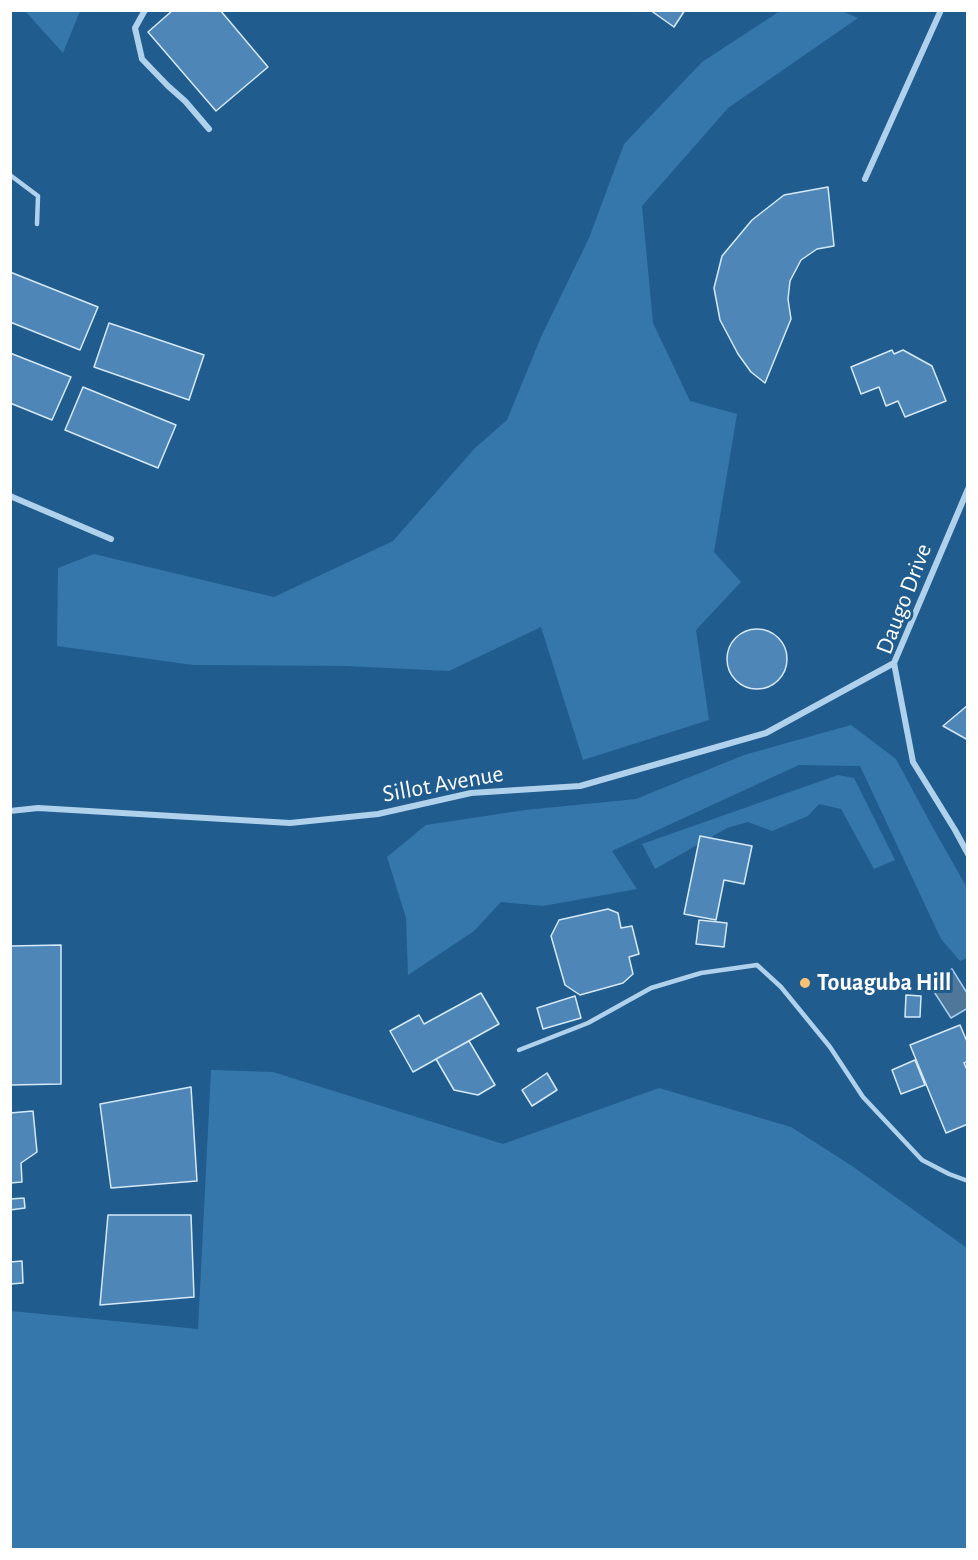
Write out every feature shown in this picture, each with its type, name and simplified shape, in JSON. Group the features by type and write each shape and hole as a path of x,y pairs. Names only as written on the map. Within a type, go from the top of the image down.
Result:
{"street":[{"path":"145,10 135,28 142,59 186,101 209,129"},
{"path":"865,178 941,10"},
{"name":"Daugo Drive","path":"968,489 894,663 913,762 968,854"},
{"path":"10,496 111,539"},
{"name":"Sillot Avenue","path":"10,811 38,808 290,823 378,814 471,793 580,786 765,733 894,663"}],"lane":[{"path":"10,176 38,196 37,224"},
{"path":"519,1050 588,1023 651,988 701,973 757,964 781,987 830,1047 863,1097 922,1160 968,1181"}],"shaded area":[{"path":"25,11 80,11 63,53"},
{"path":"780,11 842,11 858,18 728,108 642,206 653,323 690,401 737,414 714,552 741,582 696,630 709,720 583,760 541,627 449,671 346,666 193,665 57,646 58,568 94,554 274,597 393,541 475,448 507,420 541,337 589,238 624,144 702,62"},
{"path":"851,725 896,759 967,888 967,958 960,961 941,939 860,766 799,765 612,851 637,889 543,906 501,902 474,931 408,975 406,918 387,857 426,825 525,810 636,799 744,755"},
{"path":"838,775 854,778 895,860 874,869 841,809 819,804 808,816 772,831 748,822 727,828 655,869 642,844"},
{"path":"952,969 967,993 968,1008 951,1018 929,984"},
{"path":"211,1070 273,1072 503,1144 659,1088 791,1127 852,1166 967,1248 967,1549 11,1549 11,1311 198,1329"}],"building":[{"path":"173,10 220,10 268,67 216,111 148,32"},
{"path":"650,10 685,10 674,27"},
{"path":"828,187 834,246 817,249 801,260 790,281 788,299 791,319 765,383 751,372 738,354 720,320 714,288 722,256 752,220 784,195"},
{"path":"10,272 98,307 80,350 10,322"},
{"path":"109,323 204,355 189,400 94,367"},
{"path":"892,350 894,354 903,350 932,366 946,401 905,417 898,401 886,406 879,387 861,394 851,367"},
{"path":"10,353 71,377 52,420 10,403"},
{"path":"83,387 176,425 158,468 65,430"},
{"path":"757,629 774,634 782,642 787,659 782,676 774,684 757,689 740,684 732,676 727,659 732,642 740,634"},
{"path":"968,705 968,740 943,726"},
{"path":"700,836 752,846 744,884 724,880 716,920 684,914"},
{"path":"608,909 618,913 621,928 632,926 639,954 629,957 633,974 623,983 580,995 565,985 551,936 559,920"},
{"path":"699,920 727,923 724,947 696,944"},
{"path":"61,945 61,1084 10,1085 10,946"},
{"path":"481,993 499,1024 413,1072 390,1031 419,1015 424,1024"},
{"path":"906,995 921,996 920,1017 905,1017"},
{"path":"575,996 581,1018 543,1029 537,1008"},
{"path":"960,1025 968,1044 968,1061 964,1063 968,1072 968,1124 946,1133 910,1045"},
{"path":"469,1041 495,1085 478,1095 454,1090 436,1059"},
{"path":"915,1060 925,1085 901,1094 892,1070"},
{"path":"547,1073 557,1090 532,1106 522,1090"},
{"path":"191,1087 197,1181 111,1188 100,1104"},
{"path":"33,1111 37,1152 21,1163 22,1182 10,1183 10,1113"},
{"path":"24,1198 25,1208 10,1210 10,1199"},
{"path":"108,1215 191,1215 194,1297 100,1305"},
{"path":"22,1261 23,1283 10,1284 10,1262"}],"place":[{"name":"Touaguba Hill","path":"805,983"}]}
